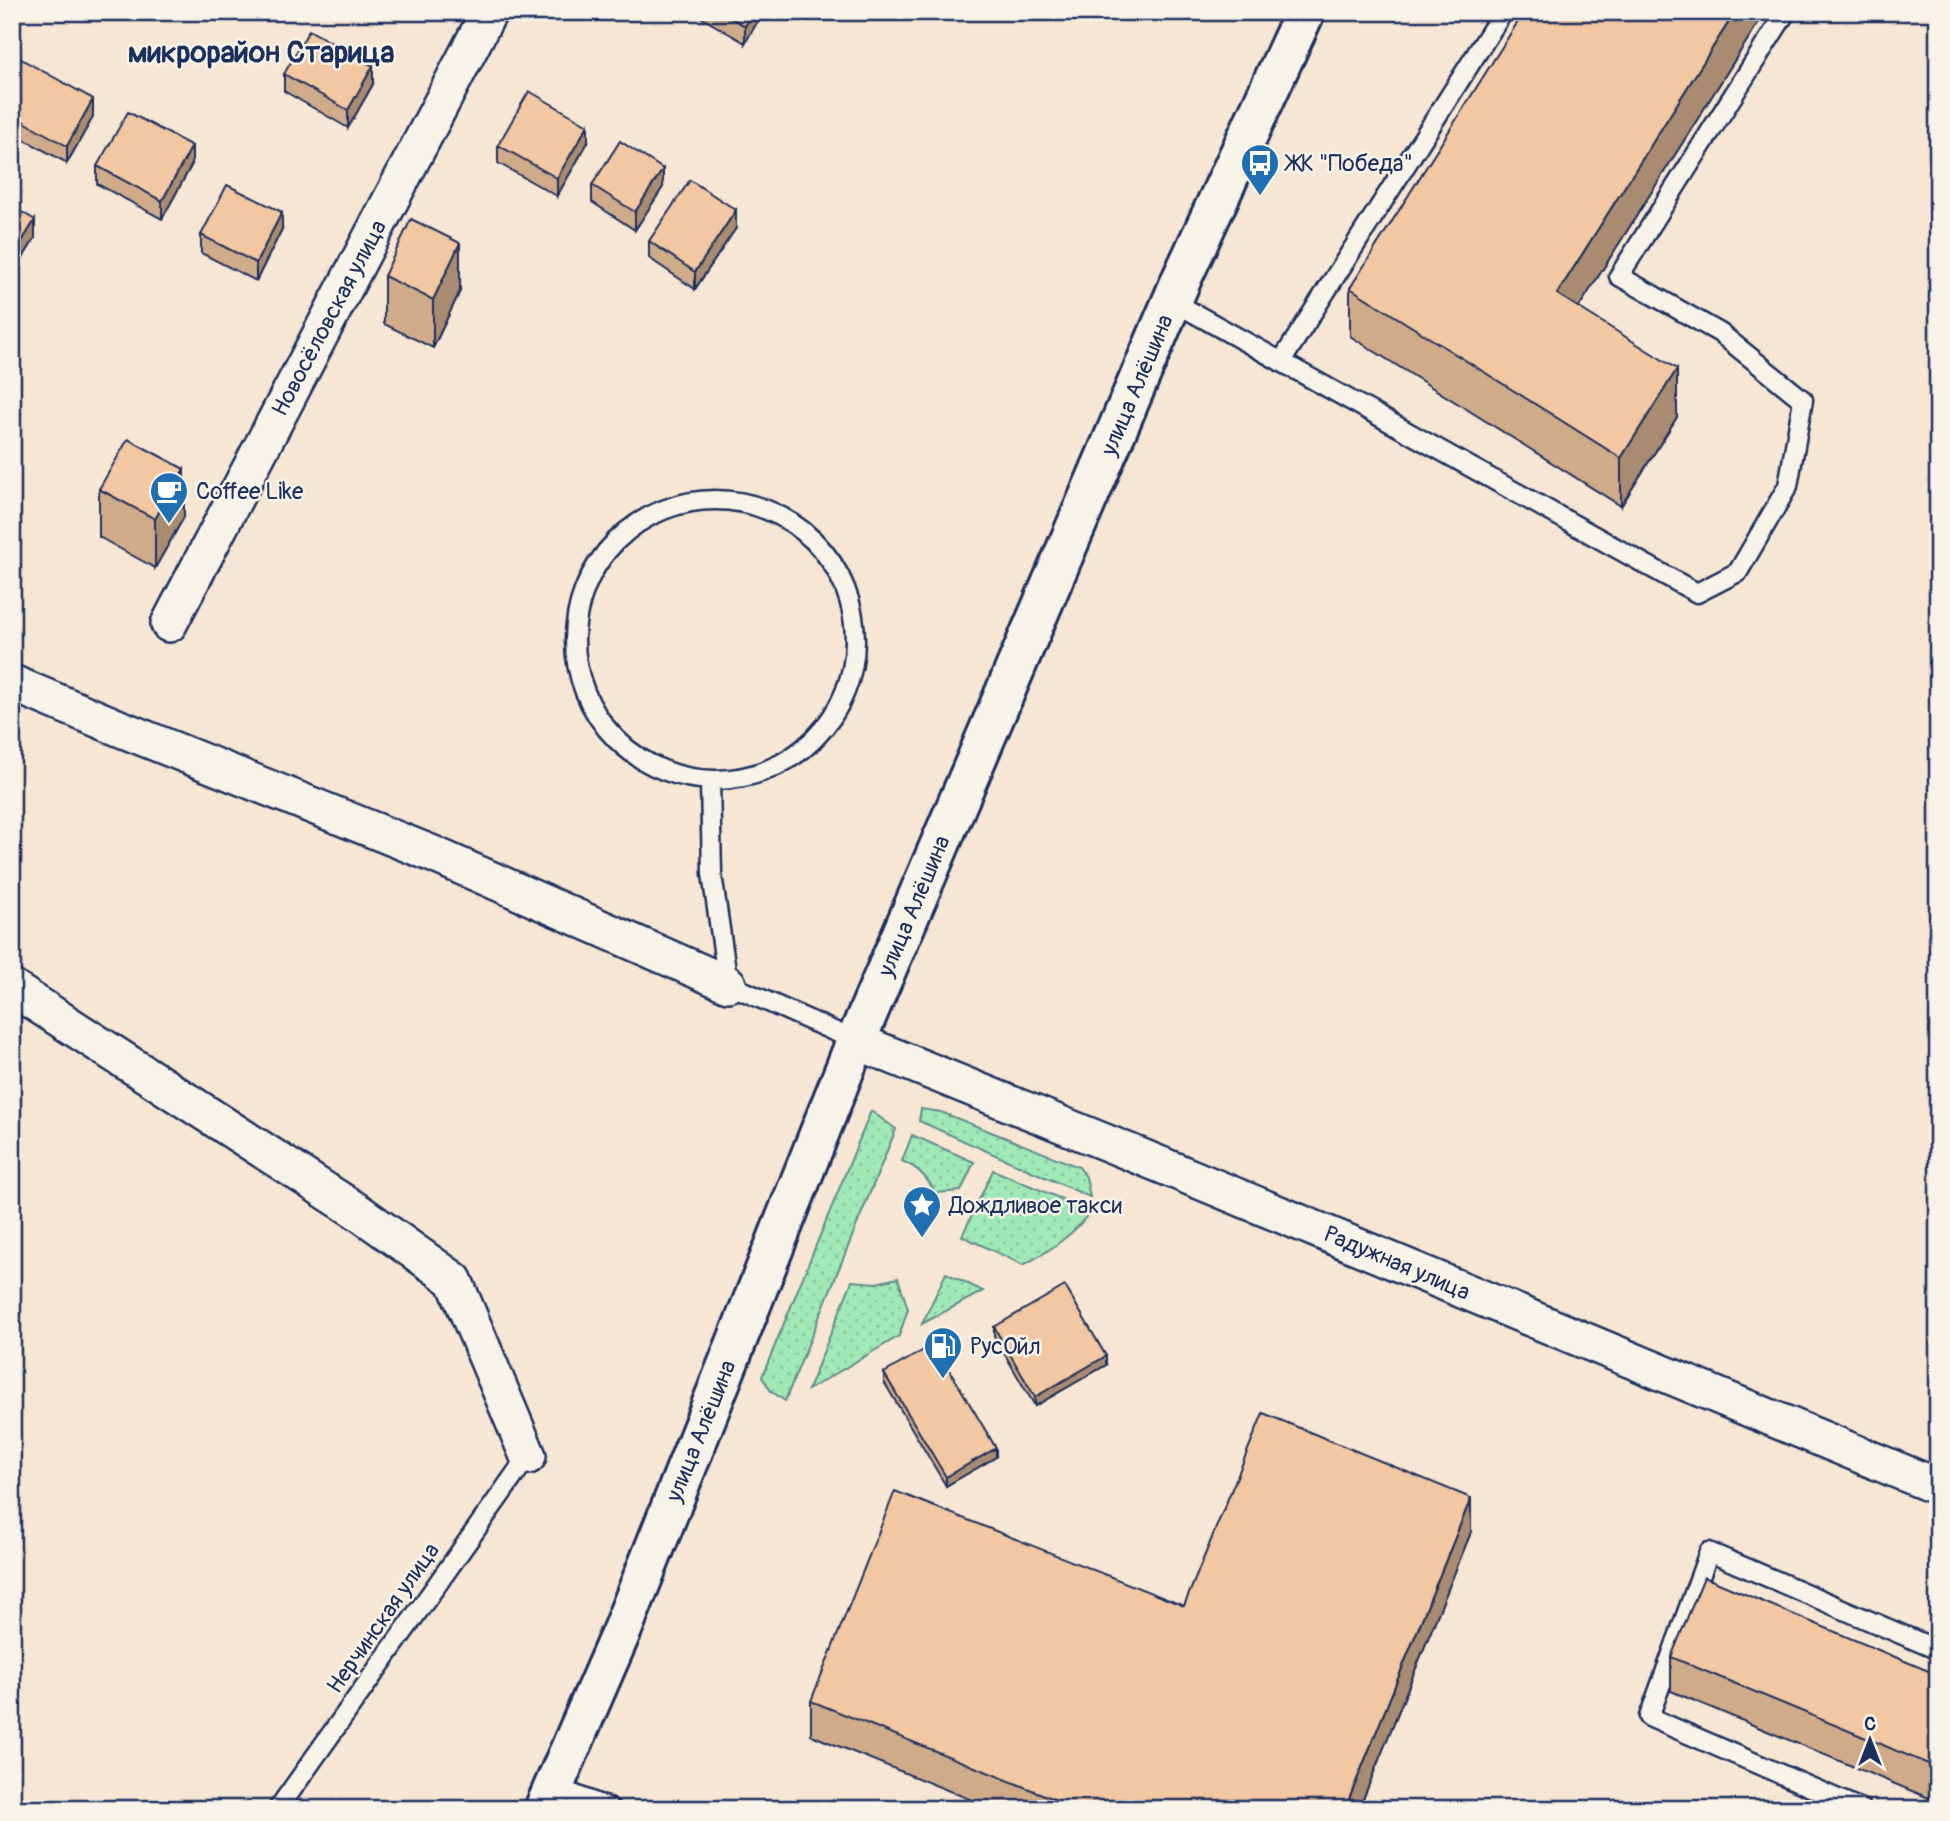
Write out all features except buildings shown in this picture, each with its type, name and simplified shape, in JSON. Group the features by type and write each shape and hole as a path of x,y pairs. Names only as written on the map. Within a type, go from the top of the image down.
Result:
{"street":[{"name":"Новосёловская улица","path":"169,624 489,12"},
{"name":"улица Алёшина","path":"548,1797 622,1630 856,1041 1172,301 1306,12"},
{"path":"12,682 119,728 433,854 728,984"},
{"path":"12,988 360,1213 454,1280 528,1456"},
{"name":"Радужная улица","path":"856,1041 1175,1170 1938,1488"}],"lane":[{"path":"1281,362 1503,12"},
{"path":"1172,301 1697,593 1738,572 1788,486 1803,400 1720,333 1619,275 1786,12"},
{"path":"722,499 770,510 811,536 841,575 855,622 854,658 853,670 835,716 802,752 758,774 710,781 666,772 628,751 598,718 579,678 574,634 583,591 604,552 637,523 678,505 722,499"},
{"path":"710,781 712,874 728,984 856,1041"},
{"name":"Нерчинская улица","path":"278,1809 528,1456"},
{"path":"1861,1809 1649,1717 1709,1552 1938,1650"},
{"path":"548,1797 611,1809"}],"green space":[{"path":"921,1109 941,1112 1079,1167 1086,1177 1090,1197 919,1121"},
{"path":"871,1111 896,1129 785,1401 771,1391 762,1377"},
{"path":"912,1135 974,1162 961,1191 935,1193 922,1174 902,1161"},
{"path":"993,1170 1090,1211 1078,1227 1060,1242 1023,1265 962,1236"},
{"path":"946,1273 983,1291 922,1324"},
{"path":"898,1278 908,1309 899,1336 808,1390 852,1281 876,1283"}],"place":[{"name":"ЖК \"Победа\"","path":"1260,197"},
{"name":"Coffee Like","path":"169,525"},
{"name":"Дождливое такси","path":"922,1239"},
{"name":"РусОйл","path":"943,1380"}],"district":[{"name":"микрорайон Старица","path":"261,52"}]}
